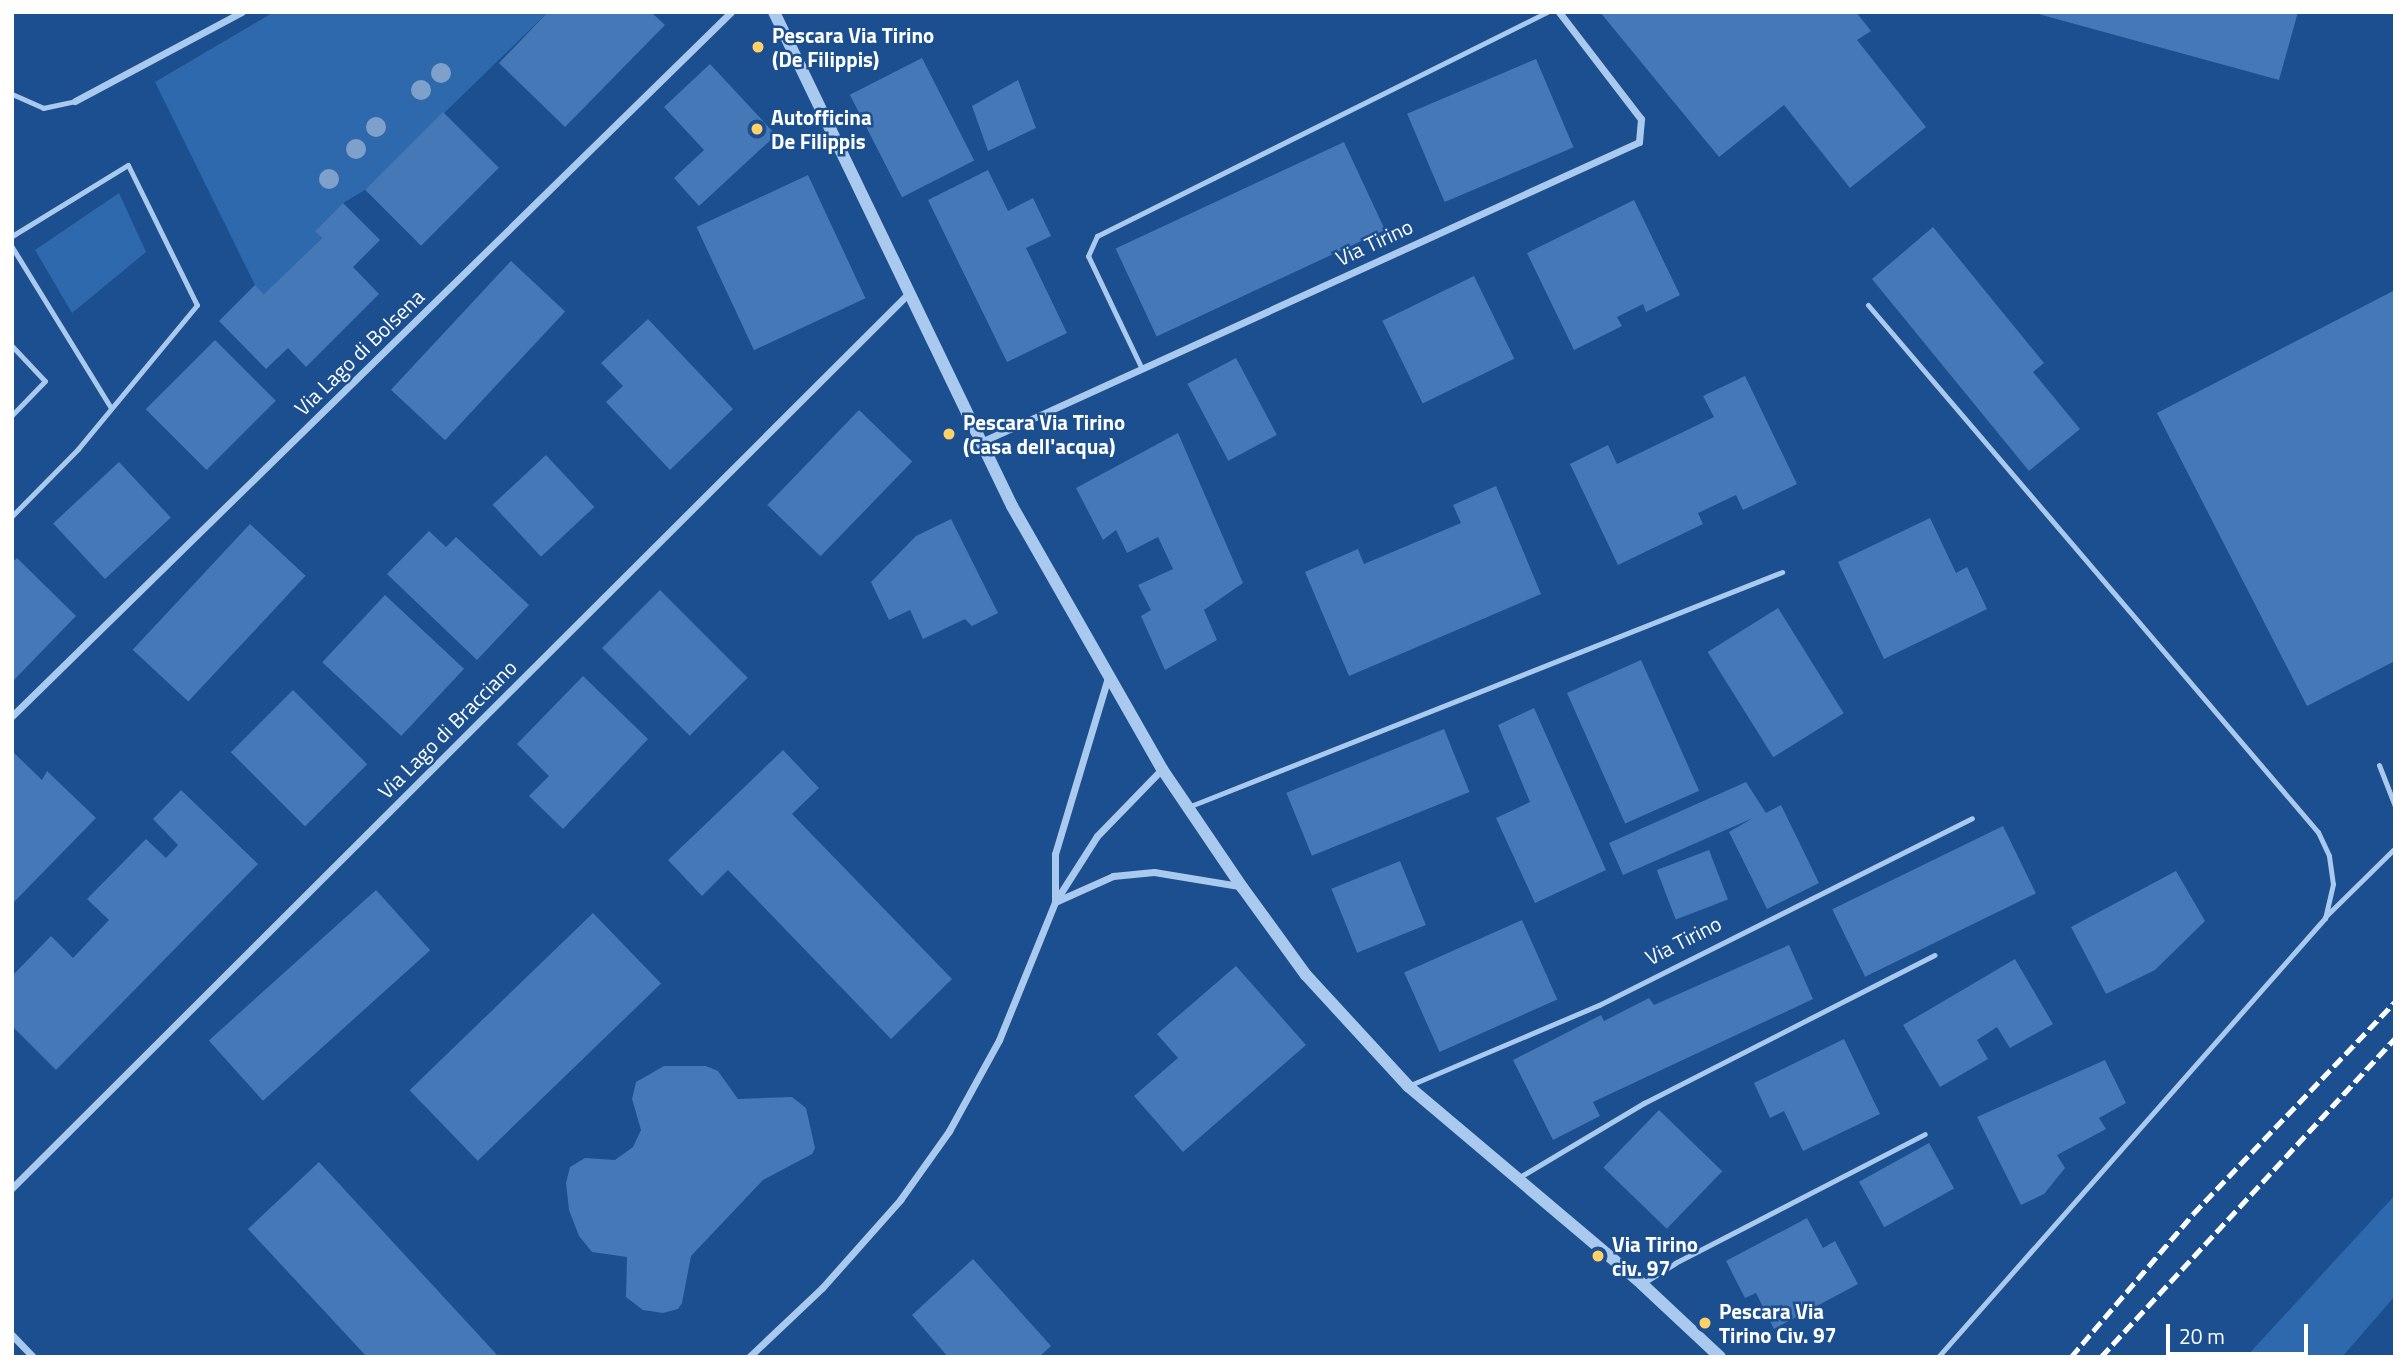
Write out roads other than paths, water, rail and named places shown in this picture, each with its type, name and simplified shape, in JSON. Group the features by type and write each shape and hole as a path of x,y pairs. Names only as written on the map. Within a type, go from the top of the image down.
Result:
{"street":[{"path":"75,101 242,12"},
{"name":"Via Lago di Bolsena","path":"12,716 730,12"},
{"path":"774,12 981,442 1108,677 1162,769 1242,887 1306,975 1408,1086 1642,1284 1720,1357"},
{"name":"Via Tirino","path":"981,442 1639,142 1641,118 1559,12"},
{"name":"Via Lago di Bracciano","path":"12,1188 908,294"},
{"path":"1055,902 1055,854 1108,677"},
{"path":"749,1357 822,1288 900,1200 949,1131 999,1040 1055,902 1097,836 1162,769"},
{"path":"1055,902 1113,876 1154,872 1242,887"},
{"path":"12,1335 33,1357"}],"lane":[{"path":"1142,369 1088,256 1097,236 1547,12"},
{"path":"12,94 43,108 75,101"},
{"path":"12,236 128,165 197,305 111,408 12,516"},
{"path":"12,247 111,408"},
{"path":"1868,305 2318,832 2329,856 2333,884 2325,918"},
{"path":"12,346 45,381 12,415"},
{"path":"1188,807 1782,572"},
{"path":"2379,765 2395,806"},
{"name":"Via Tirino","path":"1408,1086 1599,1005 1972,818"},
{"path":"1938,1357 2325,918 2395,848"},
{"path":"1518,1178 1644,1103 1934,955"},
{"path":"1642,1284 1675,1263 1925,1134"}],"railway":[{"path":"2071,1357 2193,1214 2395,1002"},
{"path":"2101,1357 2395,1038"}],"place":[{"name":"Pescara Via Tirino (De Filippis)","path":"758,47"},
{"name":"Autofficina De Filippis","path":"757,129"},
{"name":"Pescara Via Tirino (Casa dell'acqua)","path":"949,434"},
{"name":"Via Tirino civ. 97","path":"1598,1256"},
{"name":"Pescara Via Tirino Civ. 97","path":"1705,1323"}]}
